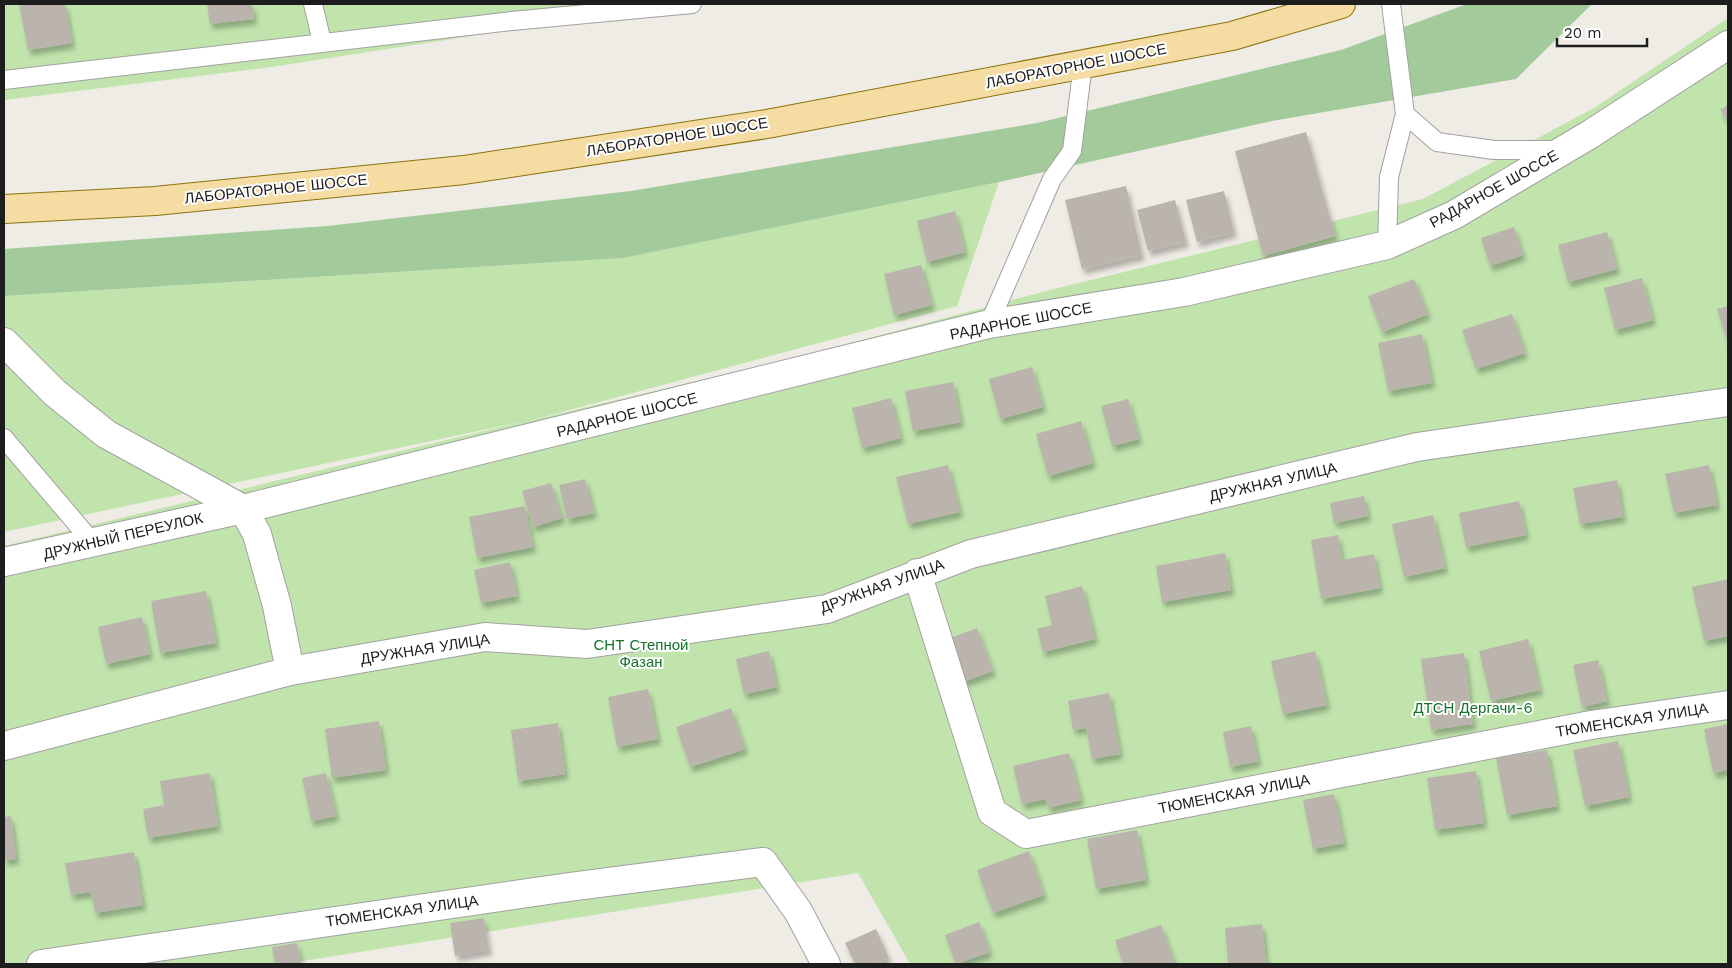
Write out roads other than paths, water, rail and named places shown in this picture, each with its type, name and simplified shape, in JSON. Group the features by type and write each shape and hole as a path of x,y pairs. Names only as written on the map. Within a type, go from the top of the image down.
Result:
{"main road":[{"name":"ЛАБОРАТОРНОЕ ШОССЕ","path":"4,209 155,201 464,170 767,124 1232,36 1341,4"}],"street":[{"name":"РАДАРНОЕ ШОССЕ","path":"243,509 989,324 1184,292 1387,245 1454,215 1564,150 1728,45"},
{"path":"4,342 55,393 106,434 243,509 257,534 277,606 290,671"},
{"name":"ДРУЖНАЯ УЛИЦА","path":"4,746 290,671 485,638 587,644 827,609 970,554 1417,447 1728,402"},
{"name":"ДРУЖНЫЙ ПЕРЕУЛОК","path":"4,561 243,509"},
{"name":"ТЮМЕНСКАЯ УЛИЦА","path":"918,573 992,812 1026,834 1591,725 1728,705"},
{"name":"ТЮМЕНСКАЯ УЛИЦА","path":"42,964 549,890 763,862 798,911 826,964"}],"lane":[{"path":"313,4 322,42"},
{"path":"4,80 322,42 511,12 692,4"},
{"path":"1387,245 1389,177 1406,114 1391,4"},
{"path":"989,324 1052,179 1072,152 1083,64"},
{"path":"1406,114 1437,142 1494,150 1564,150"},
{"path":"4,438 93,543"}],"park label":[{"name":"СНТ Степной Фазан","path":"641,654"},
{"name":"ДТСН Дергачи-6","path":"1473,708"}]}
